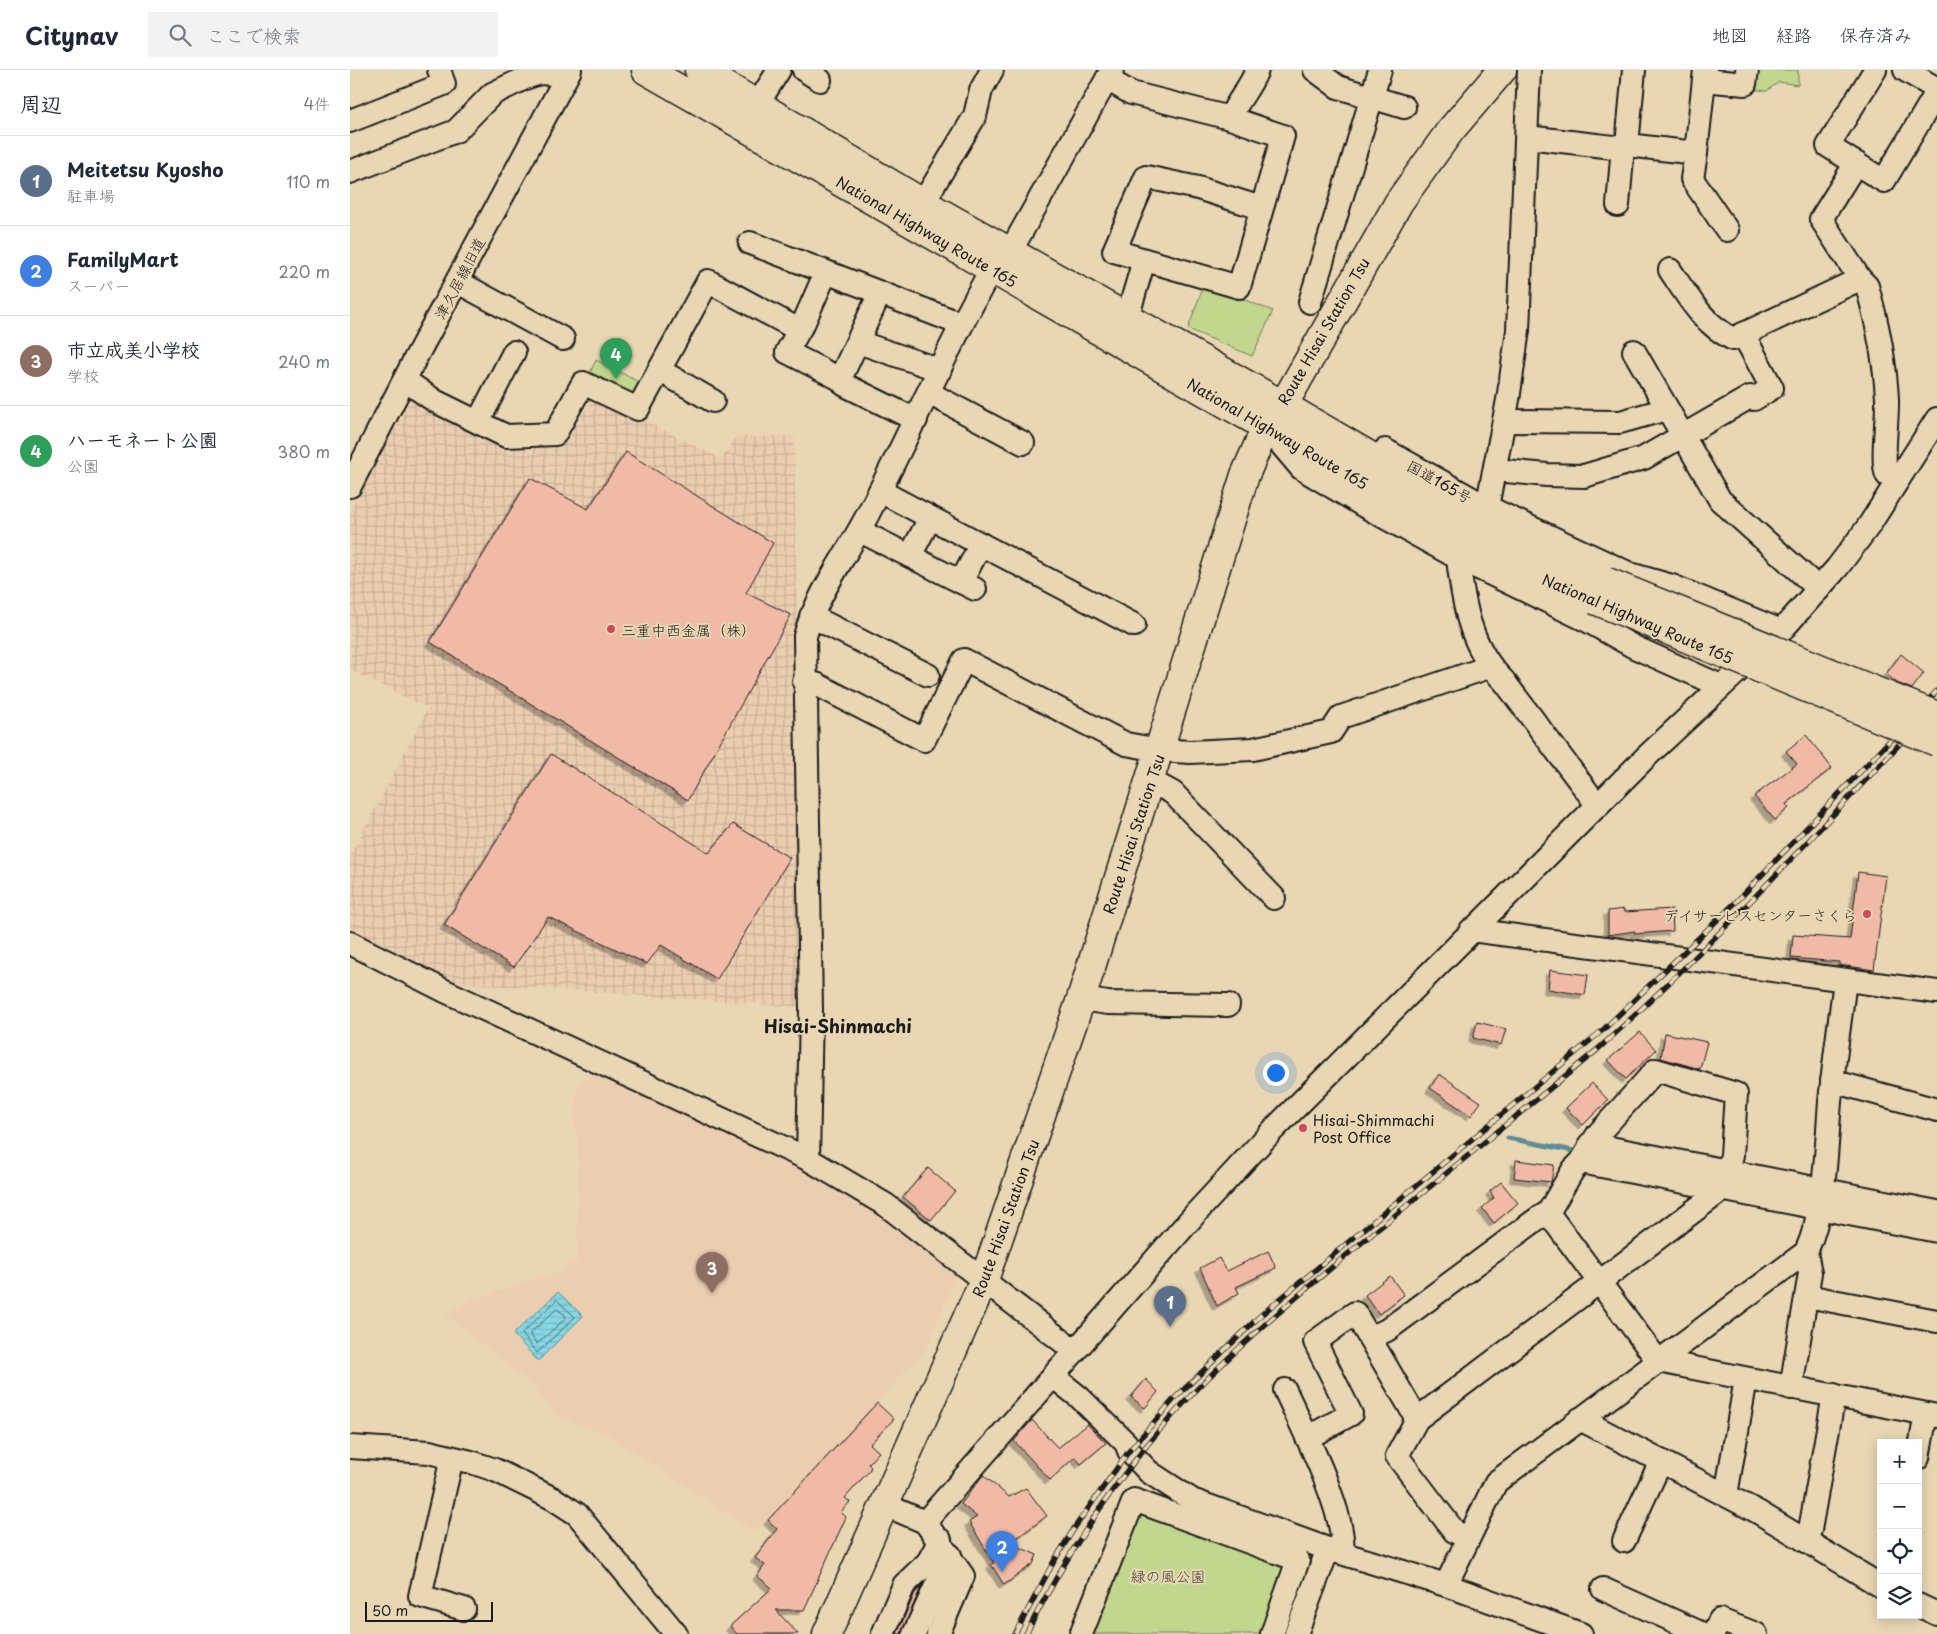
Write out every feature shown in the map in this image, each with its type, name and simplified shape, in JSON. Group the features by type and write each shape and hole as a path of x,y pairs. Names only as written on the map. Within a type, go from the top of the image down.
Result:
{"main road":[{"name":"National Highway Route 165","path":"646,70 1001,260 1119,312 1285,400 1600,590 1937,742"},
{"name":"National Highway Route 165","path":"699,70 923,203 1001,260 1266,427 1449,532 1520,568 1600,590 1937,716"},
{"name":"Route Hisai Station Tsu","path":"827,1634 886,1505 984,1280 1081,999 1245,475 1266,427 1285,400 1398,202 1450,131 1502,70"}],"street":[{"path":"350,121 444,84 439,70"},
{"path":"757,104 780,70"},
{"path":"923,203 974,116 981,90 992,70"},
{"path":"1230,118 1236,102 1253,81 1257,70"},
{"path":"1310,302 1380,70"},
{"path":"1487,507 1504,421 1518,330 1529,70"},
{"path":"1618,205 1623,145 1634,70"},
{"path":"1728,230 1692,179 1704,75 1745,84 1747,70"},
{"path":"1875,70 1828,146 1884,181 1937,91 1906,70"},
{"path":"350,172 456,131 492,94 525,78 540,74 569,73"},
{"name":"津久居線旧道","path":"353,476 406,381 415,359 569,73"},
{"path":"1324,73 1338,87 1404,107"},
{"path":"808,1159 811,1010 804,682 805,636 811,616 860,531 916,420 960,324 1001,260 1109,75 1131,93 1230,118 1283,136 1239,287 1114,251 1146,177 1198,188 1261,208"},
{"path":"1527,137 1696,153"},
{"path":"1856,163 1821,219 1860,280 1867,286 1882,343 1887,419 1883,466 1887,475"},
{"path":"750,243 960,324"},
{"path":"1119,312 1144,260"},
{"path":"1670,270 1703,318 1712,327 1733,339 1860,280"},
{"path":"826,272 804,322 787,352 840,379 845,385 916,420"},
{"path":"458,282 563,339"},
{"path":"406,381 435,401 506,436 555,434 583,383 638,409 708,282 798,330"},
{"path":"840,379 880,293"},
{"path":"1495,470 1584,476 1644,458 1750,397 1754,399 1772,388 1743,334"},
{"path":"858,342 940,370"},
{"path":"1634,351 1720,500 1819,589"},
{"path":"478,422 514,352"},
{"path":"659,370 713,401"},
{"path":"929,393 1023,443"},
{"name":"国道165号","path":"1285,400 1487,507 1630,574 1672,586 1781,631"},
{"path":"1504,421 1620,422 1667,409"},
{"path":"925,1522 1274,1128 1471,930 1721,686 1781,631 1819,589 1868,528 1937,418"},
{"path":"1266,427 1301,468 1458,558 1586,620 1634,647 1721,686"},
{"path":"880,491 1134,625"},
{"path":"910,556 930,518"},
{"path":"860,531 968,586 981,544"},
{"path":"1458,558 1466,614 1489,667 1504,681 1598,806"},
{"path":"811,616 928,675"},
{"path":"804,682 816,684 924,740 964,660 1126,744 1159,750 1190,752 1253,749 1331,732 1340,717 1489,667"},
{"path":"1149,780 1173,793 1274,898"},
{"path":"1471,930 1937,992"},
{"path":"350,943 445,991 808,1159 886,1205 1074,1352"},
{"path":"1446,1585 1496,1482 1806,1252 1820,1198 1845,980"},
{"path":"1081,999 1108,1003 1228,1005"},
{"path":"1370,1338 1387,1330 1537,1219 1548,1214 1573,1170 1656,1070 1736,1094 1732,1155 1726,1180 1600,1283 1416,1419 1397,1456 1454,1531 1468,1539"},
{"path":"1832,1081 1937,1110"},
{"path":"1586,1153 1820,1198 1937,1212"},
{"path":"1820,1198 1937,1231"},
{"path":"1548,1214 1658,1361 1932,1415 1922,1446"},
{"path":"1791,1388 1810,1273 1806,1252"},
{"path":"1807,1296 1937,1321"},
{"path":"1307,1438 1350,1414 1315,1342 1355,1313 1416,1419"},
{"path":"1054,1377 1079,1397 1126,1443 1129,1451 1149,1472 1192,1500 1335,1551 1446,1585 1581,1634"},
{"path":"1726,1495 1746,1378"},
{"path":"1286,1390 1338,1516 1344,1540 1335,1551 1296,1634"},
{"path":"1805,1540 1810,1530 1834,1396"},
{"path":"1580,1419 1726,1495 1877,1584"},
{"path":"350,1447 429,1452 495,1470 554,1499 577,1514 676,1634"},
{"path":"452,1458 420,1596 464,1608"},
{"path":"1624,1541 1661,1461"},
{"path":"1082,1634 1134,1500 1298,1560 1272,1634"},
{"path":"886,1505 925,1522 945,1547 963,1576 938,1634"},
{"path":"883,1634 904,1585 945,1547"},
{"path":"914,1634 945,1547"},
{"path":"1603,1589 1703,1634"},
{"path":"1922,1607 1937,1614"},
{"path":"1713,1634 1720,1620 1756,1634"}],"shaded area":[{"path":"595,396 722,459 736,437 794,436 803,1007 447,982 350,932 350,856 428,708 350,670 350,510 411,399 504,447 563,441"},
{"path":"592,1074 832,1181 959,1269 927,1349 754,1532 606,1434 557,1417 528,1381 444,1314 477,1298 565,1269 567,1263 577,1261 578,1138 573,1122 578,1086"}],"green space":[{"path":"1750,70 1798,70 1798,85 1779,82 1767,91 1748,89"},
{"path":"1204,284 1273,311 1252,356 1188,329"},
{"path":"596,360 643,384 638,393 630,396 589,375"},
{"name":"緑の風公園","path":"1134,1500 1298,1560 1272,1634 1082,1634"}],"water":[{"path":"558,1292 583,1316 538,1361 513,1334"}],"building":[{"name":"三重中西金属（株）","path":"626,452 773,543 746,593 791,615 688,800 430,642 530,478 588,509"},
{"path":"1901,654 1924,673 1912,689 1897,683 1886,674"},
{"path":"1806,735 1832,768 1786,804 1789,808 1775,820 1754,796 1797,764 1786,751"},
{"path":"551,754 709,853 733,824 790,858 717,979 661,945 647,964 548,917 514,967 444,925"},
{"name":"デイサービスセンターさくら","path":"1858,872 1886,876 1874,970 1839,965 1839,962 1791,958 1793,935 1850,939"},
{"path":"1624,909 1624,912 1672,909 1673,931 1635,934 1635,931 1608,935 1608,911"},
{"path":"1550,970 1588,975 1585,995 1548,989"},
{"path":"1477,1022 1506,1029 1501,1045 1473,1038"},
{"path":"1640,1032 1656,1050 1626,1079 1608,1060"},
{"path":"1665,1033 1707,1042 1700,1069 1661,1058"},
{"path":"1439,1074 1481,1102 1471,1116 1430,1088"},
{"path":"1592,1083 1608,1100 1583,1125 1566,1108"},
{"path":"1516,1160 1554,1165 1551,1182 1514,1178"},
{"path":"928,1168 955,1191 931,1220 903,1197"},
{"path":"1501,1182 1518,1203 1494,1223 1482,1208 1494,1198 1490,1191"},
{"path":"1268,1251 1276,1268 1236,1287 1239,1293 1217,1306 1200,1268 1219,1258 1227,1271"},
{"path":"1390,1276 1404,1295 1379,1314 1365,1295"},
{"path":"1146,1379 1158,1392 1145,1408 1131,1397"},
{"path":"877,1403 894,1419 870,1444 879,1452 868,1464 871,1467 869,1471 845,1498 850,1502 841,1512 846,1517 804,1610 776,1610 798,1634 737,1634 730,1626 772,1588 757,1576 765,1565 755,1558 777,1529 768,1520"},
{"path":"1032,1420 1058,1448 1087,1424 1106,1443 1081,1464 1075,1457 1050,1480 1014,1441"},
{"path":"983,1475 1009,1497 1026,1488 1047,1516 1010,1543 1037,1555 1033,1564 1004,1585 991,1564 994,1563 969,1522 977,1517 961,1504"},
{"path":"921,1587 901,1634 897,1634 915,1593"}],"waterway":[{"path":"1508,1138 1579,1152"}],"railway":[{"path":"1015,1634 1053,1563 1075,1527 1129,1451 1175,1398 1261,1315 1604,1029 1736,902 1937,691"},
{"path":"1026,1634 1063,1566 1105,1501 1161,1428 1216,1370 1305,1290 1597,1050 1642,1009 1770,881 1937,704"}],"place":[{"name":"ハーモネート公園","path":"616,379"},
{"name":"三重中西金属（株）","path":"611,629"},
{"name":"デイサービスセンターさくら","path":"1867,914"},
{"name":"Hisai-Shimmachi Post Office","path":"1303,1128"},
{"name":"市立成美小学校","path":"712,1293"},
{"name":"Meitetsu Kyosho","path":"1170,1327"},
{"name":"FamilyMart","path":"1002,1572"}],"district":[{"name":"Hisai-Shinmachi","path":"838,1025"}]}
